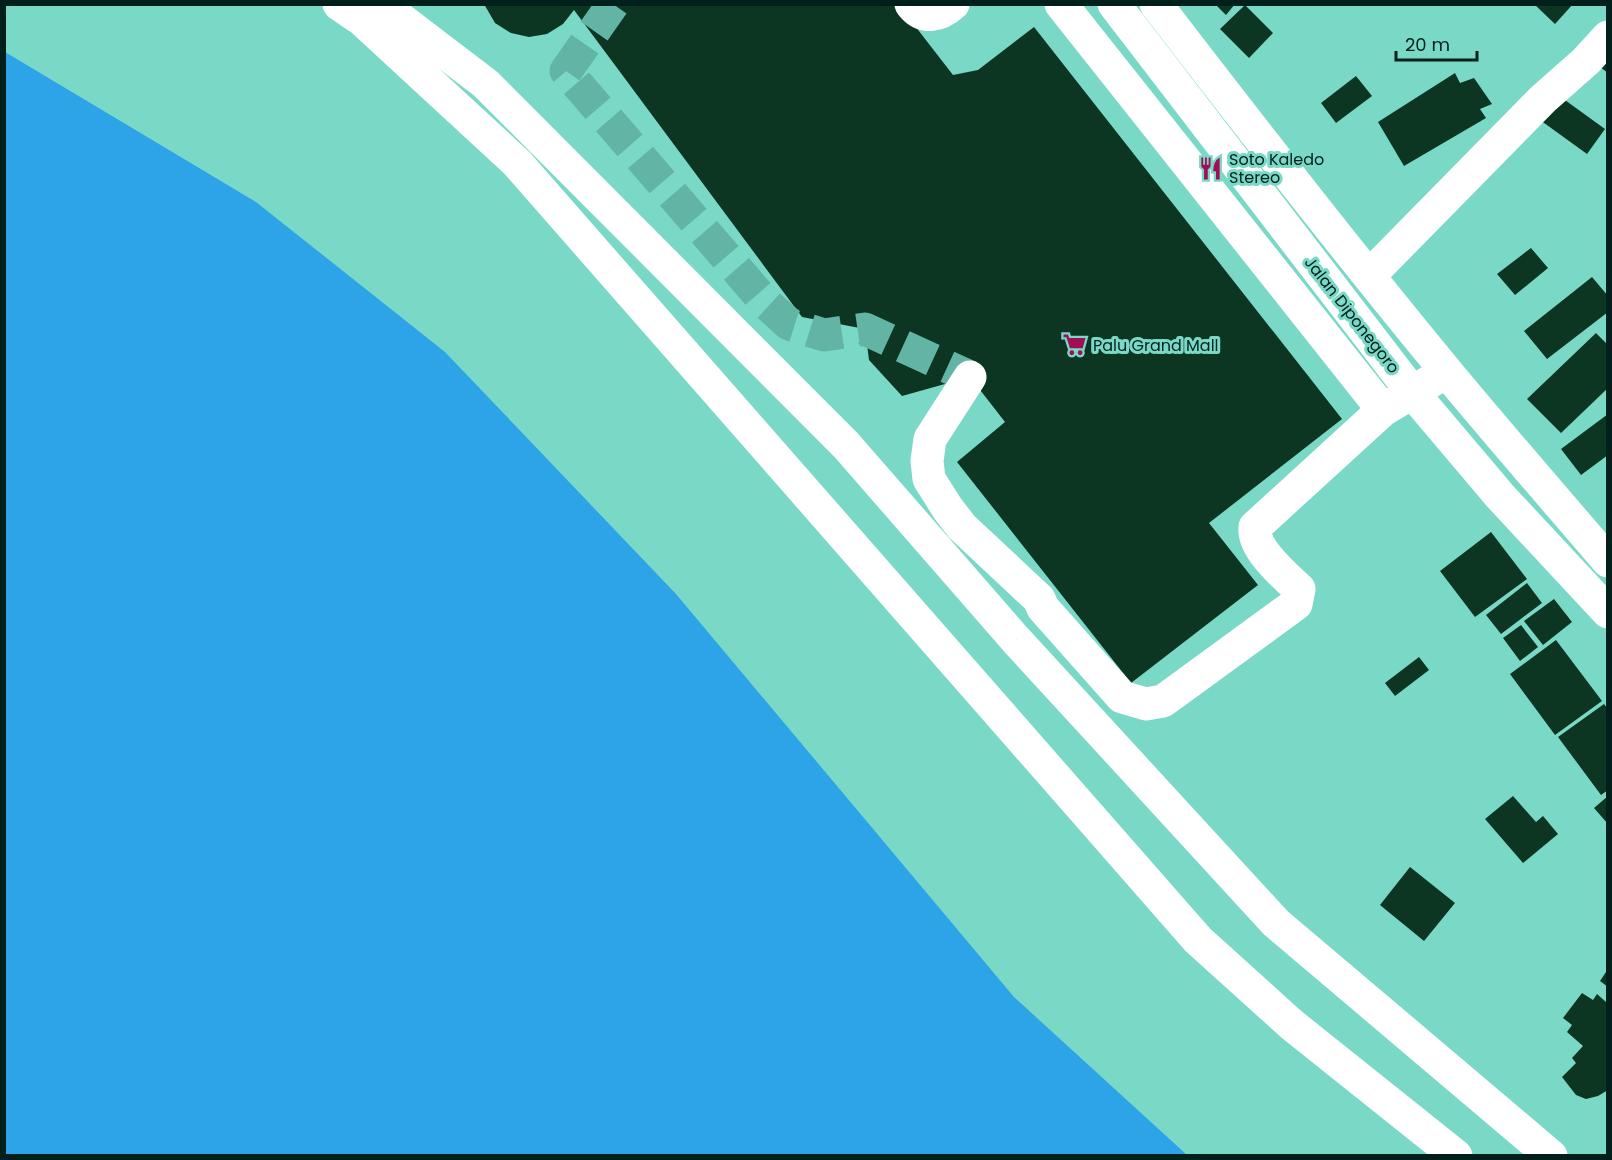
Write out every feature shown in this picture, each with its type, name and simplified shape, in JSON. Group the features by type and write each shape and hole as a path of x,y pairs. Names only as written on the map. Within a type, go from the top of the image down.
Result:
{"main road":[{"path":"339,4 361,19 517,163 1198,940 1291,1024 1456,1155"},
{"path":"381,4 486,84 846,445 1016,640 1276,923 1551,1155"},
{"path":"911,4 916,11 933,16 946,11 953,4"},
{"path":"1061,4 1383,410"},
{"name":"Jalan Diponegoro","path":"1114,4 1412,392 1500,496 1608,612"},
{"path":"1156,4 1268,152 1446,372 1608,561"},
{"path":"1369,276 1543,99 1586,61 1608,36"},
{"path":"970,377 930,439 927,461 929,479 962,527 1039,599 1043,608 1122,697 1146,704 1163,701 1296,604 1299,589 1272,563 1254,536 1255,527 1383,410 1446,372"}],"water":[{"path":"5,52 256,202 445,352 676,594 1014,997 1187,1155 5,1155"}],"building":[{"name":"Palu Grand Mall","path":"484,4 898,4 953,75 978,70 1034,27 1342,419 1209,523 1258,585 1131,683 957,462 1005,422 970,377 902,396 869,360 865,329 802,317 574,10 563,24 547,34 529,37 511,33 495,23"},
{"path":"1215,4 1235,4 1226,15"},
{"path":"1534,4 1573,4 1555,24"},
{"path":"1245,5 1273,33 1249,58 1220,29"},
{"path":"1608,57 1608,73 1600,67"},
{"path":"1455,73 1460,83 1474,78 1492,104 1480,109 1486,118 1404,166 1378,122"},
{"path":"1356,76 1372,96 1336,123 1321,103"},
{"path":"1558,95 1605,129 1587,154 1540,120"},
{"path":"1531,248 1548,268 1515,295 1497,274"},
{"path":"1592,277 1608,296 1608,312 1547,359 1524,331"},
{"path":"1596,333 1608,345 1608,388 1561,433 1527,399"},
{"path":"1608,414 1608,455 1581,475 1561,449"},
{"path":"1491,532 1527,579 1475,617 1440,571"},
{"path":"1527,583 1542,603 1501,634 1486,615"},
{"path":"1554,599 1572,622 1543,645 1524,621"},
{"path":"1521,625 1538,647 1520,661 1503,638"},
{"path":"1556,640 1602,701 1555,735 1510,674"},
{"path":"1419,657 1429,670 1395,696 1385,683"},
{"path":"1604,704 1608,709 1608,790 1601,795 1558,737"},
{"path":"1513,796 1536,822 1543,816 1558,834 1523,863 1485,819"},
{"path":"1608,796 1608,824 1594,808"},
{"path":"1410,867 1455,903 1424,941 1380,905"},
{"path":"1608,969 1608,987 1600,981"},
{"path":"1582,993 1593,1000 1597,994 1606,1002 1608,1000 1608,1090 1586,1099 1576,1095 1562,1077 1576,1063 1572,1058 1583,1046 1567,1032 1572,1025 1563,1018"}],"tunnel":[{"path":"613,4 566,71 765,302 789,324 824,335 865,329 970,377"}],"place":[{"name":"Soto Kaledo Stereo","path":"1211,168"},
{"name":"Palu Grand Mall","path":"1075,345"}]}
